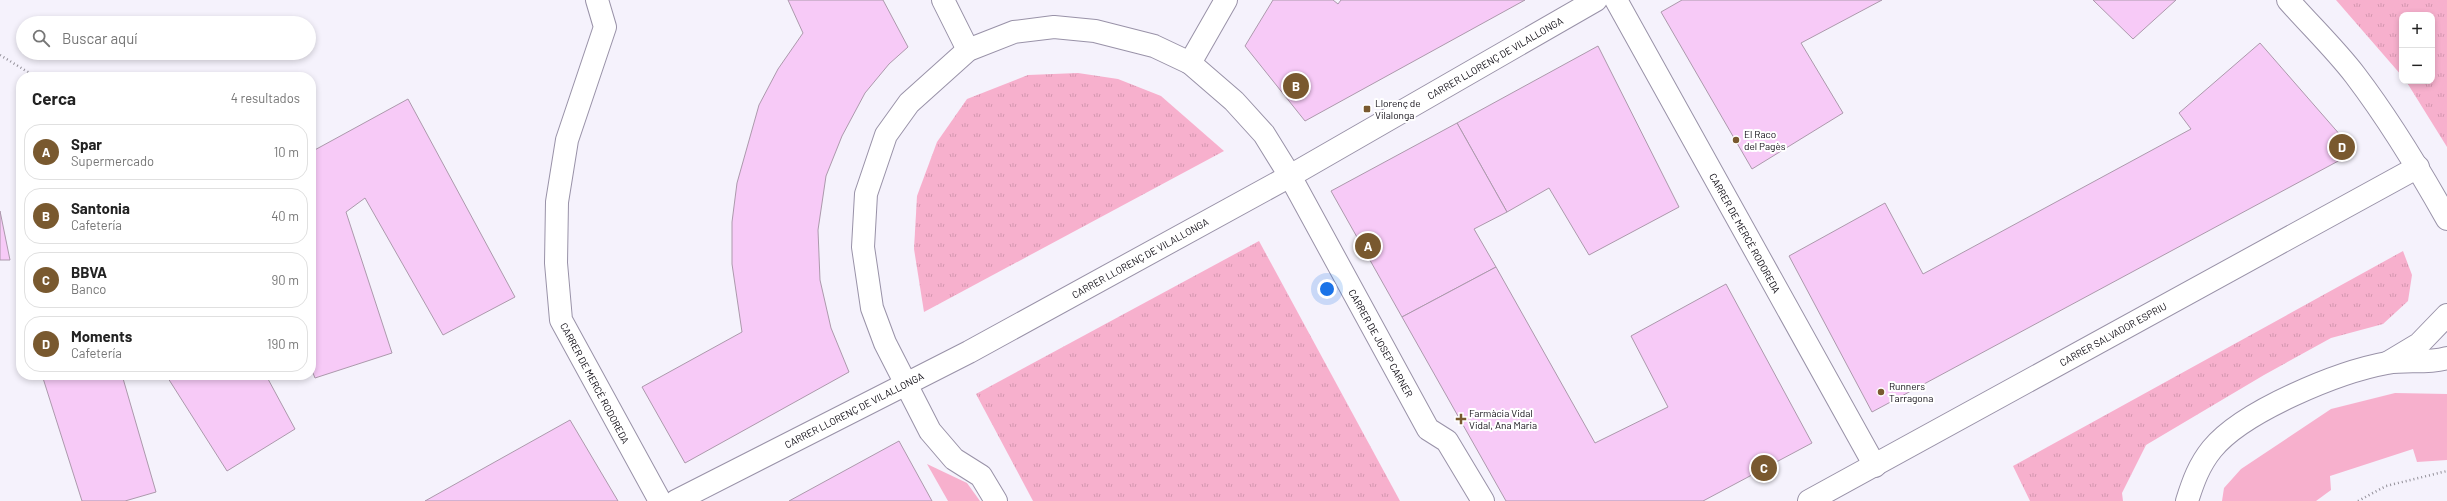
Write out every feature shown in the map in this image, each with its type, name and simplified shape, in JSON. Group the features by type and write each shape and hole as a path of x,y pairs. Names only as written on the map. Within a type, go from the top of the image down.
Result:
{"street":[{"name":"CARRER DE MERCÈ RODOREDA","path":"597,0 605,27 567,140 557,202 556,263 561,320 660,501"},
{"path":"943,0 968,50 909,103 886,135 866,194 863,247 872,308 885,343 907,383 930,432 954,459 981,476 996,501"},
{"path":"1190,63 1226,0"},
{"name":"CARRER LLORENÇ DE VILALLONGA","path":"676,501 968,352 1290,176 1596,0"},
{"name":"CARRER DE MERCÈ RODOREDA","path":"1616,0 1874,466"},
{"path":"2288,0 2354,74 2387,119 2418,167 2447,219"},
{"name":"CARRER DE JOSEP CARNER","path":"968,50 1014,32 1054,27 1095,31 1154,46 1190,63 1234,101 1264,134 1290,176 1428,429 1447,441 1483,501"},
{"name":"CARRER SALVADOR ESPRIU","path":"1809,501 2418,167"},
{"path":"2388,363 2418,344 2447,315"},
{"path":"2187,501 2195,475 2212,450 2232,430 2262,412 2303,392 2350,373 2388,363 2419,362 2447,358"}],"path":[{"path":"0,55 28,72"},
{"path":"2358,501 2386,486 2447,471"}],"green space":[{"path":"2336,0 2447,0 2447,147 2408,84 2435,84 2435,12 2399,12 2399,73"},
{"path":"1078,73 1118,79 1161,96 1224,151 924,312 914,249 917,196 937,142 967,99 1028,75"},
{"path":"1259,241 1400,501 1033,501 976,394"},
{"path":"2403,251 2412,275 2408,301 2383,324 2331,338 2264,375 2146,445 2122,493 2123,501 2030,501 2013,466"},
{"path":"2395,393 2447,394 2447,460 2417,462 2413,449 2330,476 2331,490 2316,501 2222,501 2224,488 2241,469 2331,409"},
{"path":"927,464 967,483 980,501 948,501"}],"building":[{"path":"788,0 883,0 908,47 889,64 865,93 842,136 826,176 818,230 820,280 831,328 849,372 685,463 642,387 742,332 732,264 732,222 737,183 759,105 778,69 803,33"},
{"path":"1273,0 1333,0 1338,4 1341,0 1525,0 1305,121 1245,46"},
{"path":"1682,0 1882,0 1801,43 1843,113 1752,169 1661,12"},
{"path":"2093,0 2176,0 2133,39"},
{"path":"2260,43 2355,152 1872,412 1789,256 1885,203 1923,274 2191,129 2179,113"},
{"path":"1598,46 1679,207 1589,255 1549,188 1507,212 1457,123"},
{"path":"408,99 515,297 443,335 365,198 346,212 392,353 316,378 316,149"},
{"path":"1457,123 1507,212 1474,229 1496,267 1402,317 1331,191"},
{"path":"0,211 10,260 0,260"},
{"path":"1496,267 1595,443 1668,407 1631,336 1726,284 1812,443 1703,501 1506,501 1402,317"},
{"path":"44,380 123,380 156,492 125,501 82,501"},
{"path":"169,380 269,380 295,429 227,471"},
{"path":"570,420 618,501 425,501"},
{"path":"899,441 932,501 789,501"}],"place":[{"name":"Santonia","path":"1296,86"},
{"name":"Llorenç de Vilalonga","path":"1367,109"},
{"name":"El Raco del Pagès","path":"1736,140"},
{"name":"Moments","path":"2342,147"},
{"name":"Spar","path":"1368,246"},
{"name":"Runners Tarragona","path":"1881,392"},
{"name":"Farmàcia Vidal Vidal, Ana Maria","path":"1461,419"},
{"name":"BBVA","path":"1764,468"}]}
